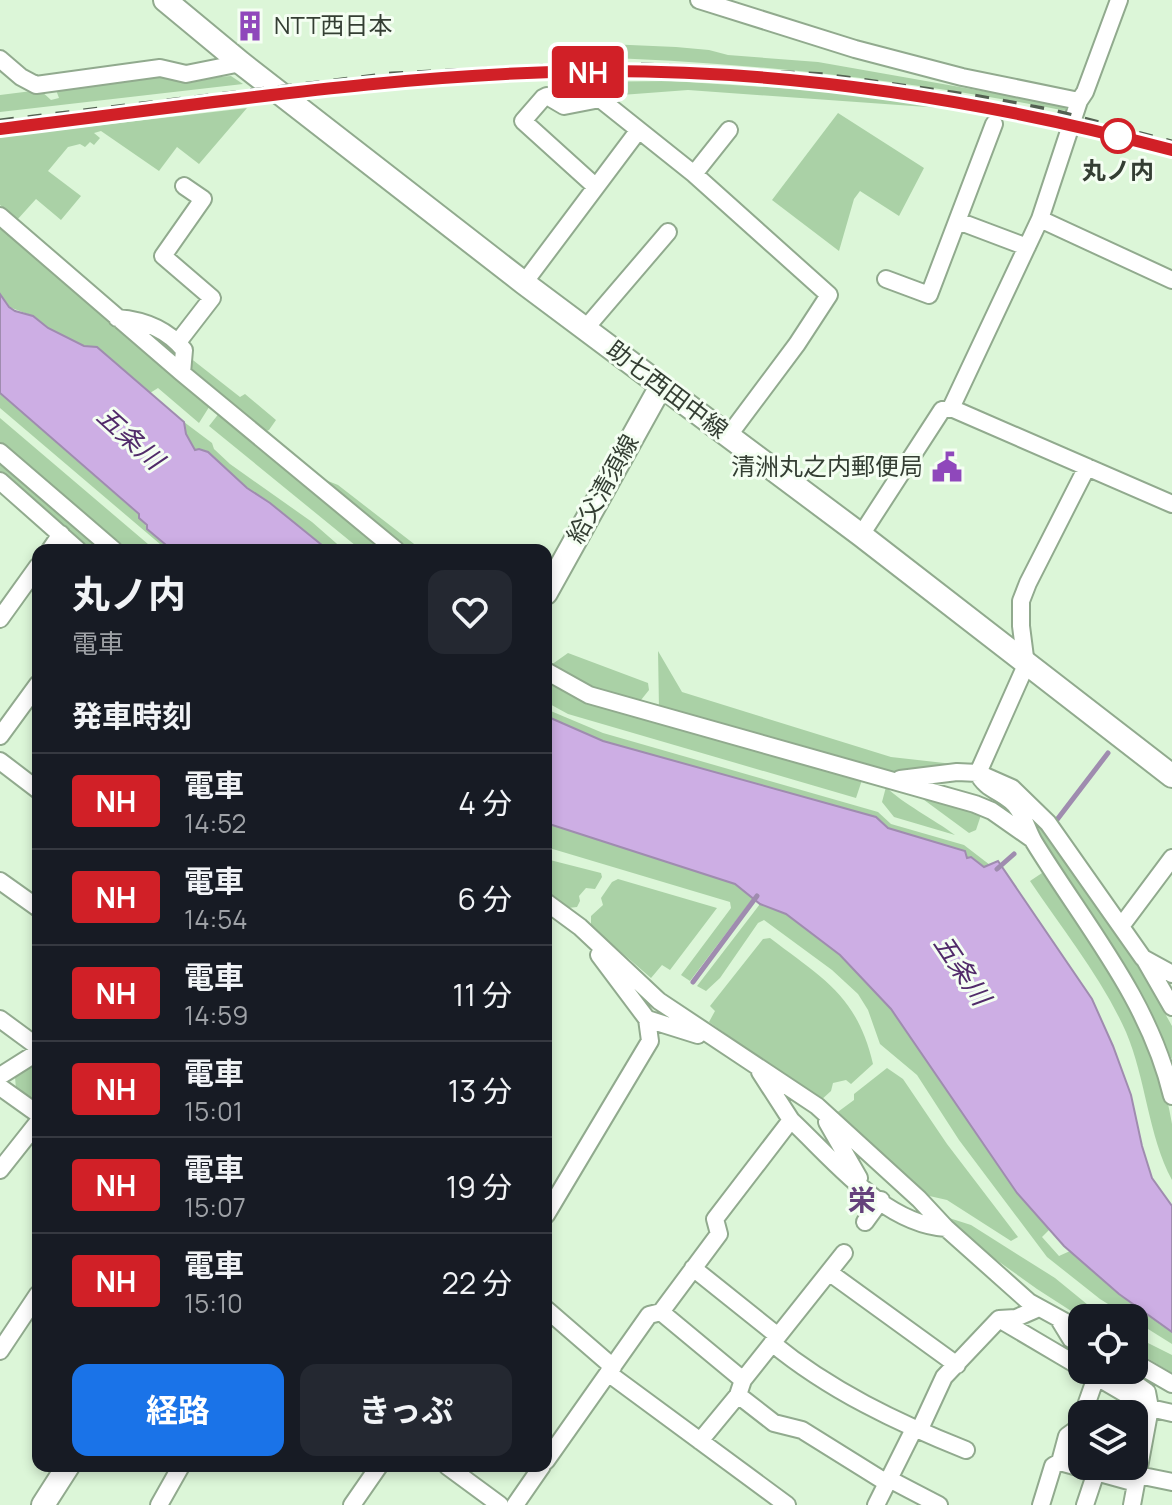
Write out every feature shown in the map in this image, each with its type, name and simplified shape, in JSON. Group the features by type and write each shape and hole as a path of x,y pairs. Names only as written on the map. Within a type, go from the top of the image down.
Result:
{"main road":[{"name":"助七西田中線","path":"165,0 241,63 524,283 861,535 1172,776"},
{"name":"給父清須線","path":"552,582 661,386"},
{"path":"43,1505 64,1472"}],"street":[{"path":"699,0 739,6 855,49 962,77 1079,101"},
{"path":"951,408 1040,219 1079,101 1119,0"},
{"path":"0,59 36,85 160,68 186,74 241,63"},
{"path":"596,187 523,121 547,96 564,106 600,99 694,174 829,295 797,344 729,435"},
{"path":"886,279 929,295 994,124"},
{"path":"694,174 729,130"},
{"path":"524,283 638,131"},
{"path":"178,342 212,298 163,256 203,199 184,186"},
{"path":"0,216 182,373 389,544"},
{"path":"1040,219 1172,280"},
{"path":"958,221 1027,247"},
{"path":"585,329 668,232"},
{"path":"117,318 138,319 178,342 184,350 182,373"},
{"path":"861,535 942,410 951,408 1172,504"},
{"path":"0,452 107,544"},
{"path":"1087,467 1021,601 1026,665 978,773 981,781 1017,805 1033,840 1128,985 1154,1040 1172,1068"},
{"path":"2,489 72,544"},
{"path":"54,544 61,534"},
{"path":"0,619 32,574"},
{"path":"552,674 589,695 975,804 992,811 1033,840"},
{"path":"0,736 32,692"},
{"path":"0,761 32,785"},
{"path":"891,780 957,772 978,773 1012,788 1048,823 1122,925 1172,1007"},
{"path":"1122,925 1172,858"},
{"path":"0,881 32,904"},
{"path":"552,906 580,927 659,1001 817,1106 919,1199 946,1228 1039,1308 1068,1323"},
{"path":"552,1205 650,1041 647,1019 580,927"},
{"path":"1143,958 1172,974"},
{"path":"0,1019 32,1044"},
{"path":"647,1019 714,1040"},
{"path":"1154,1040 1172,1096"},
{"path":"0,1076 32,1053"},
{"path":"752,1062 791,1120 859,1183 907,1218 926,1227 946,1228"},
{"path":"0,1087 32,1110"},
{"path":"817,1106 859,1174 859,1183"},
{"path":"552,1452 649,1315 661,1312 719,1234 715,1219 791,1120"},
{"path":"0,1170 32,1130"},
{"path":"865,1222 881,1200"},
{"path":"700,1441 844,1253"},
{"path":"693,1268 775,1340 803,1369 916,1430 966,1450"},
{"path":"830,1273 957,1365"},
{"path":"0,1351 32,1303"},
{"path":"876,1505 944,1377 999,1319 1016,1318 1039,1308"},
{"path":"661,1312 774,1423 802,1430 919,1500 939,1505"},
{"path":"552,1315 610,1370 787,1505"},
{"path":"1058,1317 1068,1334"},
{"path":"999,1319 1068,1360"},
{"path":"1148,1370 1172,1384"},
{"path":"1109,1384 1150,1408 1172,1413"},
{"path":"1136,1384 1147,1392 1150,1408 1148,1419"},
{"path":"1150,1408 1164,1401 1172,1404"},
{"path":"1041,1505 1053,1466 1060,1462 1068,1435"},
{"path":"1060,1462 1068,1464"},
{"path":"159,1505 178,1472"},
{"path":"352,1505 375,1472"},
{"path":"455,1472 500,1505"},
{"path":"515,1505 538,1472"},
{"path":"1085,1505 1093,1480"},
{"path":"1132,1505 1137,1480"},
{"path":"1148,1480 1172,1482"}],"green space":[{"path":"584,43 676,47 728,55 818,62 1072,109 1071,112 949,90 826,74 702,63 578,57 578,47"},
{"path":"147,74 181,80 231,76 243,84 0,112 0,95 40,90 51,100 59,98 56,90"},
{"path":"671,81 812,90 969,110 688,90 608,96 587,93 580,86 580,82"},
{"path":"247,108 199,164 177,147 159,171 101,131 94,133 100,138 94,145 90,142 85,147 80,144 68,147 48,171 81,196 61,220 36,199 17,220 0,205 0,137"},
{"path":"838,113 924,168 899,216 860,191 854,199 839,251 772,200"},
{"path":"0,226 211,404 199,423 158,388 150,393 97,347 85,346 48,328 33,316 9,307 0,294"},
{"path":"189,357 240,397 245,394 276,420 269,430 262,433 191,374"},
{"path":"0,393 139,515 148,529 165,544 160,544 0,408"},
{"path":"220,412 376,544 354,544 209,426"},
{"path":"0,418 148,544 114,544 0,445"},
{"path":"184,422 212,443 230,464 312,522 337,544 321,544 247,488 208,452 196,451 186,434"},
{"path":"0,459 99,544 80,544 0,471"},
{"path":"318,477 338,485 414,544 397,544"},
{"path":"658,651 682,692 891,757 971,766 894,775 659,709"},
{"path":"568,653 648,683 649,690 641,700 634,701 570,679 552,664"},
{"path":"552,684 591,702 863,777 856,798 568,714 552,705"},
{"path":"552,712 603,733 878,812 891,824 964,845 990,865 985,867 971,857 967,858 965,851 887,828 876,817 603,741 552,719"},
{"path":"886,787 955,835 894,817 882,802"},
{"path":"916,794 981,815 976,830 969,833"},
{"path":"1026,806 1058,843 1133,956 1172,1026 1172,1059 1157,1036 1137,985 1043,846"},
{"path":"552,825 735,884 753,898 690,981 681,975 731,908 730,902 552,849"},
{"path":"552,861 601,873 595,889 586,888 579,896 577,907 568,908 552,896"},
{"path":"1045,871 1105,960 1153,1056 1172,1124 1172,1180 1158,1144 1126,1032 1094,973 1030,881"},
{"path":"618,879 717,908 670,970 662,965 651,978 591,926 591,916 603,905 601,898 612,882"},
{"path":"760,904 786,914 840,955 891,1009 1017,1193 1050,1229 1042,1237 1059,1256 1070,1251 1133,1304 1108,1304 1047,1257 959,1140 917,1075 880,1044 868,1010 858,994 832,970 764,920 758,923 720,978 706,991 697,986"},
{"path":"770,938 835,990 847,1004 866,1040 873,1064 851,1084 846,1080 833,1083 831,1091 820,1101 709,1022 715,1011 710,1006 763,939"},
{"path":"32,1067 32,1101 16,1089 15,1077"},
{"path":"887,1068 903,1079 947,1144 1018,1237 1011,1241 947,1200 925,1195 835,1114"},
{"path":"946,1217 971,1225 1055,1278 1087,1304 1068,1304 1068,1309 991,1256"},
{"path":"1148,1315 1172,1332 1172,1344 1148,1329"},
{"path":"1148,1343 1172,1355 1172,1373 1148,1358"}],"water":[{"name":"五条川","path":"0,294 15,311 33,316 48,328 84,346 97,347 184,422 186,434 195,450 208,452 247,488 321,544 165,544 147,529 139,514 0,393"},
{"name":"五条川","path":"552,719 603,741 876,817 888,828 965,851 967,858 971,857 984,867 998,861 1092,999 1113,1046 1131,1095 1152,1178 1172,1206 1172,1332 1148,1315 1148,1304 1133,1304 1064,1246 1017,1193 891,1009 840,955 786,914 760,904 735,884 552,825"}],"waterway":[{"path":"1056,821 1108,753"},
{"path":"997,869 1014,854"},
{"path":"693,982 757,896"}],"railway":[{"path":"0,121 392,74 609,63 825,75 1050,110 1172,142"}],"train":[{"name":"NH","path":"0,129 398,81 609,71 821,82 1047,118 1172,150"}],"place":[{"name":"NTT西日本","path":"250,26"},
{"name":"丸ノ内","path":"1118,136"},
{"name":"清洲丸之内郵便局","path":"947,467"}],"district":[{"name":"栄","path":"862,1200"}]}
